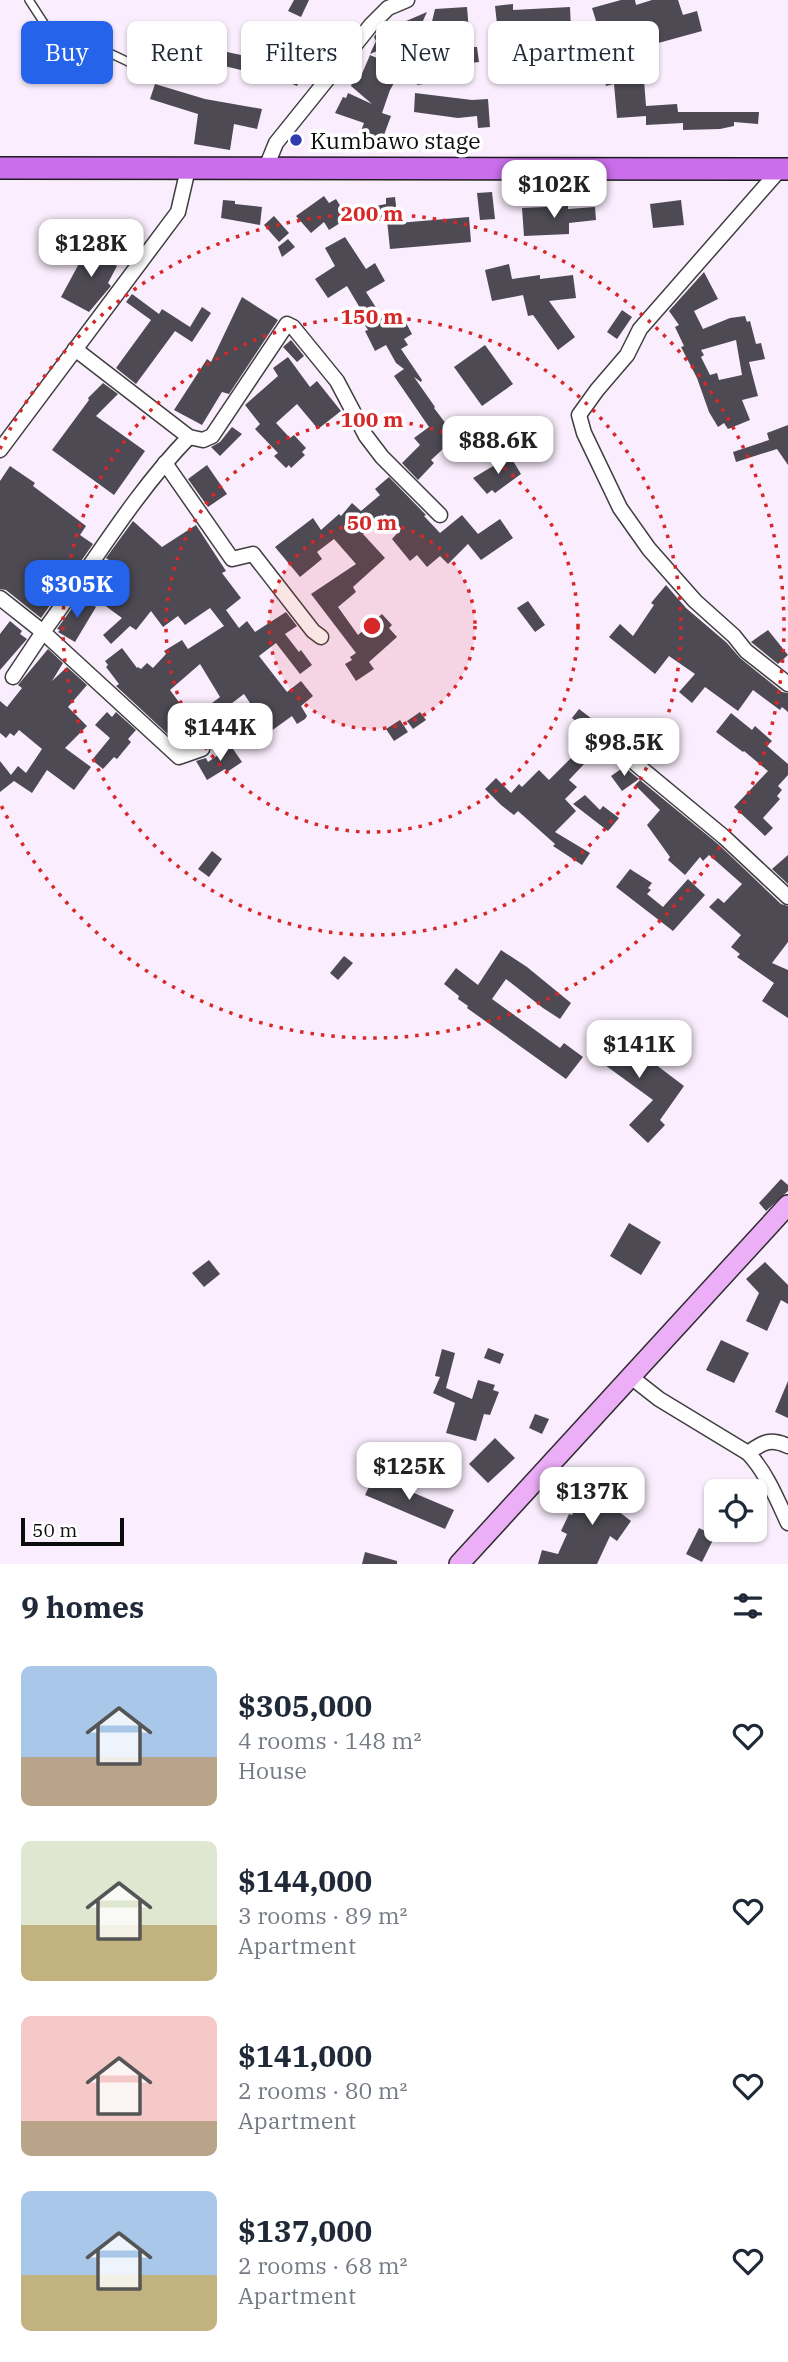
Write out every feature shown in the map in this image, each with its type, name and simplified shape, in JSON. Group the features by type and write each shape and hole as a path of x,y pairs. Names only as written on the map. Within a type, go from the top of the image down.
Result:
{"main road":[{"path":"0,168 265,170 786,166"}],"street":[{"path":"265,170 276,143 371,25 388,8 407,0"},
{"path":"786,166 640,329 627,355 579,415 584,433 620,508 649,549 695,601 734,636 746,651 788,684"},
{"path":"0,450 178,212 188,169"},
{"path":"75,349 189,437 203,440 212,436 287,324 293,327 337,381 366,436 382,457 440,515"},
{"path":"13,677 78,585 125,512 189,437"},
{"path":"165,463 232,559 253,554 313,631 321,637"},
{"path":"0,598 44,632 179,757 202,749"},
{"path":"636,764 724,836 788,897"},
{"path":"459,1564 786,1211"},
{"path":"631,1377 659,1399 748,1453 757,1462 788,1523"},
{"path":"748,1453 769,1440 788,1446"}],"lane":[{"path":"29,0 51,34 74,36 127,61"}],"building":[{"path":"294,0 309,0 301,17 288,11"},
{"path":"621,0 635,0 636,5 652,0 678,0 683,15 697,11 702,31 659,43 659,21 596,21 592,8"},
{"path":"513,4 513,10 570,7 571,21 497,21 495,6"},
{"path":"467,7 468,21 432,21 435,9"},
{"path":"427,12 423,21 406,21"},
{"path":"376,41 376,52 370,54"},
{"path":"474,47 477,47 479,62 474,63"},
{"path":"227,52 241,55 241,70 227,67"},
{"path":"370,55 376,58 376,84 393,84 382,113 391,116 381,143 359,136 364,123 335,113 348,93 372,104 351,86 362,84 362,74"},
{"path":"155,84 205,99 262,109 257,129 234,124 230,150 194,144 198,114 150,99"},
{"path":"614,84 644,84 646,106 677,104 678,112 759,112 758,124 734,122 734,126 720,129 683,130 683,123 646,125 646,116 617,118"},
{"path":"415,93 472,100 488,99 490,127 478,128 477,116 458,118 414,112"},
{"path":"492,192 495,219 480,220 477,193"},
{"path":"324,196 329,203 336,199 348,218 329,230 324,222 311,233 296,216"},
{"path":"395,197 398,223 469,217 471,242 390,249 387,220 377,221 376,206 386,204 386,198"},
{"path":"223,200 262,207 260,225 221,218"},
{"path":"681,200 684,225 653,228 650,204"},
{"path":"568,206 568,209 595,207 596,220 569,223 569,234 524,236 522,208"},
{"path":"274,216 289,233 279,242 264,225"},
{"path":"345,237 366,269 375,263 385,281 366,292 384,320 390,316 396,327 405,321 412,334 404,339 408,345 401,349 421,382 414,377 456,437 431,460 434,463 418,480 402,463 420,445 414,438 429,427 394,376 404,369 396,363 386,345 375,351 365,331 368,330 356,311 360,308 347,286 328,298 315,279 335,266 325,248"},
{"path":"288,239 295,247 282,257 278,247"},
{"path":"89,245 104,253 105,249 116,255 112,263 117,266 108,283 111,286 89,312 61,297"},
{"path":"509,264 512,279 540,275 540,279 573,275 576,298 549,301 575,337 558,350 533,315 528,316 523,295 492,301 485,270"},
{"path":"704,272 718,299 694,311 703,329 730,318 745,316 747,322 750,321 756,344 761,343 765,359 749,362 758,396 742,400 750,420 728,429 724,423 718,427 681,347 684,346 675,327 679,325 669,311","holes":["736,340 742,375 719,380 717,373 710,375 701,357 704,355 701,350"]},
{"path":"132,294 159,314 162,309 190,327 202,307 211,313 192,342 175,331 136,384 116,368 151,320 126,302"},
{"path":"242,297 278,320 229,394 222,392 202,425 174,410 207,359 211,362"},
{"path":"622,310 632,317 617,339 607,332"},
{"path":"291,340 304,356 297,362 283,347"},
{"path":"485,345 513,384 482,406 454,367"},
{"path":"288,357 310,387 317,381 341,411 318,429 297,404 276,423 290,438 294,435 306,448 302,452 305,455 291,468 289,465 286,468 274,456 278,453 255,429 260,424 245,405 278,376 273,368"},
{"path":"103,383 118,394 96,416 145,451 114,495 52,450 88,398"},
{"path":"788,425 788,465 777,449 736,462 733,452 769,440 767,433"},
{"path":"232,427 242,434 220,456 211,447 220,442"},
{"path":"510,456 521,474 495,493 492,490 487,494 473,478"},
{"path":"207,465 227,494 208,507 188,479"},
{"path":"10,466 35,483 33,486 86,526 80,535 93,544 41,618 6,590 0,589 0,481"},
{"path":"389,477 440,533 462,515 478,534 500,519 513,538 481,560 468,544 448,564 440,556 427,567 417,555 410,561 392,539 401,529 385,514 363,534 385,558 353,587 356,592 338,607 358,635 382,614 392,625 389,628 397,637 369,662 374,669 356,681 345,664 352,660 350,657 356,653 311,594 356,564 334,539 317,552 322,559 300,577 275,547 313,518 321,530 339,514 341,516 352,503 361,511 380,495 375,489"},
{"path":"133,521 162,547 196,525 226,571 222,573 241,598 226,610 239,628 247,621 255,632 286,612 297,626 285,634 312,665 300,674 276,643 259,656 287,692 301,681 313,696 301,706 307,716 305,719 297,724 292,716 267,734 262,727 238,743 229,729 256,712 244,694 219,713 212,703 220,697 200,664 170,690 187,713 179,719 186,728 173,739 116,686 119,684 106,667 108,665 105,661 122,648 137,668 141,669 147,663 153,668 166,654 164,651 182,640 188,649 224,626 210,608 185,625 178,616 163,627 151,611 136,630 130,626 111,644 103,635 122,618 96,599 104,587 101,585 116,565 106,558"},
{"path":"666,585 686,608 727,643 740,658 782,692 788,693 788,712 782,707 780,710 753,690 738,711 705,687 692,703 679,692 695,674 669,656 655,674 609,637 620,624 633,636 654,605 651,603"},
{"path":"80,597 96,607 75,642 57,629"},
{"path":"528,601 545,625 535,632 517,608"},
{"path":"10,621 27,639 0,670 0,634"},
{"path":"768,630 788,655 778,664 751,642"},
{"path":"48,649 63,663 52,681 67,667 87,685 68,707 87,726 65,748 91,767 74,790 47,770 32,793 14,781 0,792 0,761 11,775 18,766 26,773 42,749 19,730 14,736 10,733 6,738 0,733 0,701 7,707 22,688 18,685"},
{"path":"579,709 600,725 593,735 572,718"},
{"path":"107,712 112,717 116,712 136,730 128,739 131,742 117,759 114,757 103,769 92,760 110,738 95,725"},
{"path":"420,712 426,720 413,729 407,721"},
{"path":"731,713 752,730 755,726 772,741 767,746 788,764 788,775 778,786 782,790 777,796 780,799 763,818 773,828 765,836 734,807 768,771 716,732"},
{"path":"400,720 408,732 394,741 386,729"},
{"path":"231,746 242,762 207,780 196,761 206,758 208,762"},
{"path":"575,754 585,763 569,780 577,787 565,799 576,811 555,832 590,853 582,865 553,846 555,844 518,811 514,815 485,789 496,778 511,793 519,784 522,787 539,770 549,780"},
{"path":"627,765 629,771 639,779 622,791 611,776"},
{"path":"640,780 718,844 781,904 788,906 788,942 772,963 788,970 788,1018 762,1001 774,983 737,957 740,954 731,947 741,935 709,907 718,898 724,903 742,884 709,855 703,861 700,857 685,875 668,860 670,857 647,825 660,810 635,785"},
{"path":"585,795 600,810 603,806 619,818 608,831 573,804"},
{"path":"212,851 222,859 209,877 198,869"},
{"path":"788,855 788,884 772,869"},
{"path":"630,869 652,883 647,894 663,907 688,879 705,895 673,931 616,887"},
{"path":"501,950 527,967 571,1003 560,1019 506,979 492,999 560,1048 564,1043 583,1057 566,1079 467,1008 468,1006 458,999 459,996 444,984 456,968 478,985"},
{"path":"344,956 353,963 338,980 330,973"},
{"path":"606,1027 684,1086 660,1120 665,1125 648,1143 629,1125 653,1100 587,1052"},
{"path":"781,1179 788,1185 788,1191 766,1211 759,1203"},
{"path":"629,1223 661,1242 641,1275 610,1256"},
{"path":"209,1260 220,1274 204,1287 192,1273"},
{"path":"765,1262 788,1285 788,1304 781,1300 767,1331 746,1321 759,1293 746,1279"},
{"path":"721,1340 749,1353 734,1383 706,1370"},
{"path":"488,1348 504,1354 500,1364 484,1358"},
{"path":"442,1349 455,1353 446,1388 472,1399 478,1380 495,1385 493,1390 499,1392 490,1415 484,1414 476,1441 446,1433 455,1403 433,1393 440,1377 435,1376"},
{"path":"788,1381 788,1418 775,1412"},
{"path":"535,1414 549,1419 542,1434 529,1428"},
{"path":"495,1438 515,1458 488,1483 469,1464"},
{"path":"620,1469 633,1477 614,1508 631,1521 617,1541 610,1536 597,1564 538,1564 542,1550 558,1554 567,1534 561,1531 569,1514 572,1515 576,1507 586,1512 599,1487 605,1491"},
{"path":"374,1476 454,1510 445,1529 365,1495"},
{"path":"699,1528 704,1530 704,1542 712,1542 702,1562 686,1554"},
{"path":"365,1552 397,1561 397,1564 362,1564"}],"place":[{"name":"Kumbawo stage","path":"296,140"}]}
